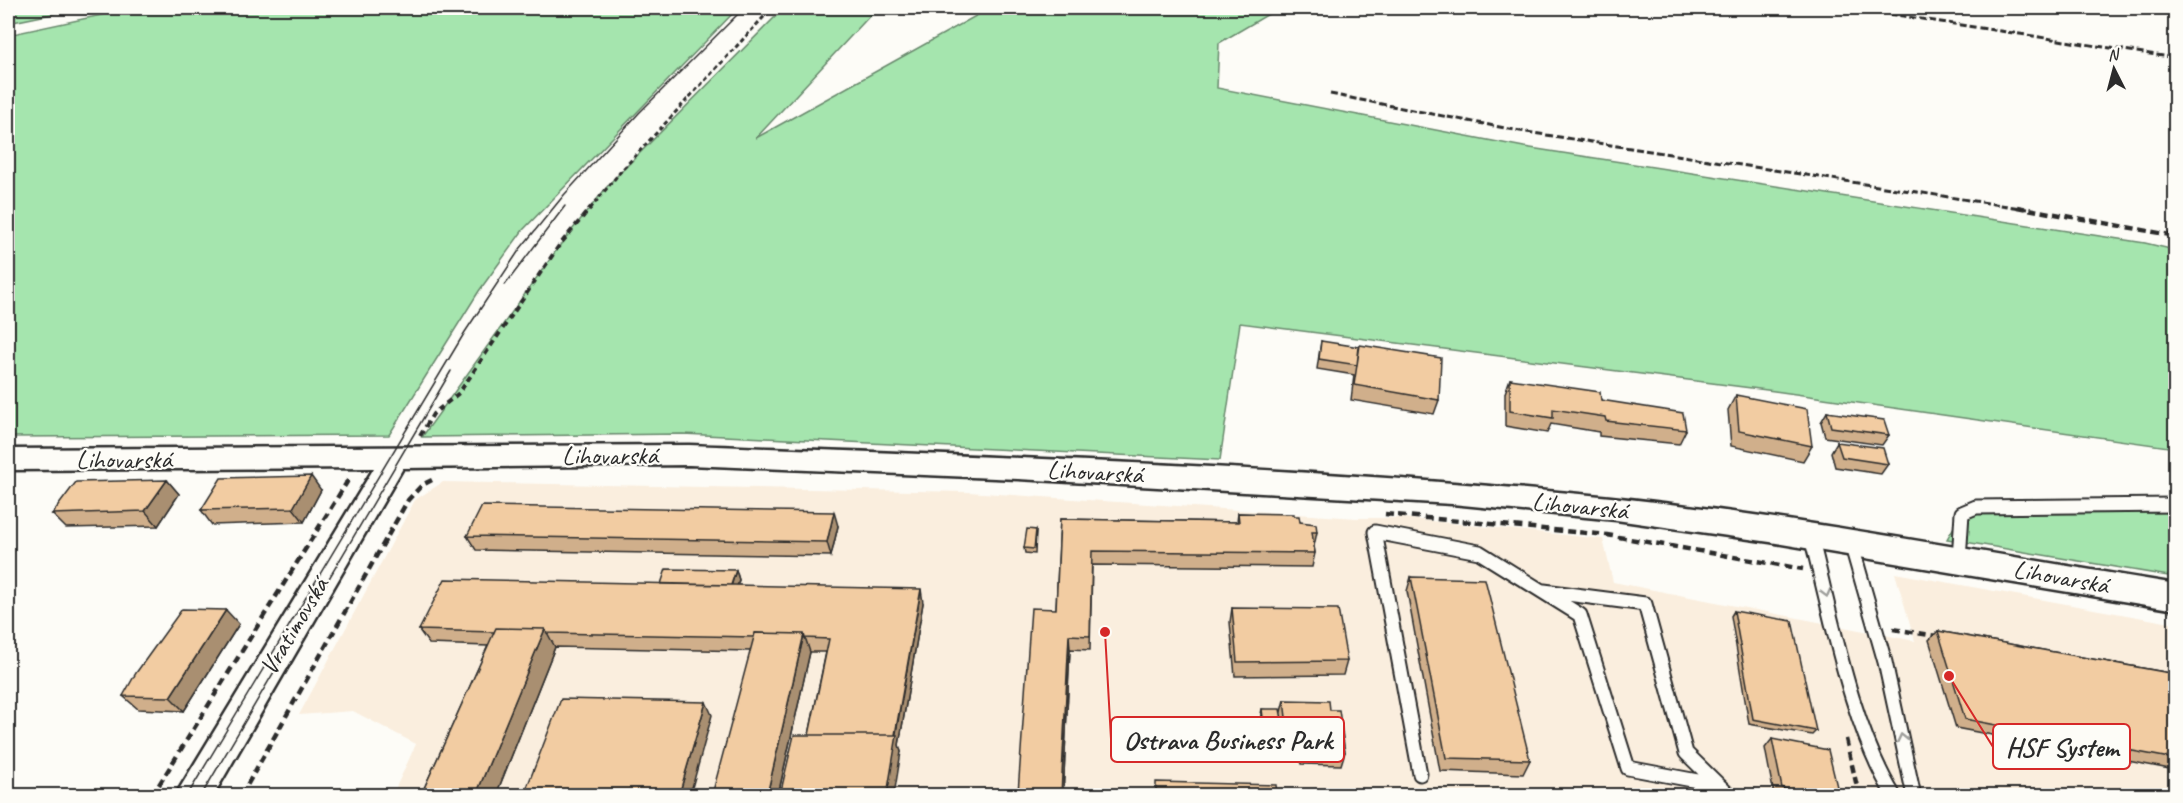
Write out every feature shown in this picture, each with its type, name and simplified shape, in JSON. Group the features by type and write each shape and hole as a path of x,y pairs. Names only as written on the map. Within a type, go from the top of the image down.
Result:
{"street":[{"name":"Lihovarská","path":"8,460 677,455 808,458 1353,486 1605,508 1851,543 2175,597"},
{"name":"Vratimovská","path":"193,795 401,457"}],"lane":[{"path":"1959,560 1962,513 1976,507 2175,505"},
{"path":"1420,774 1375,532 1479,552 1580,615 1628,768 1719,785"},
{"path":"1811,537 1854,699 1876,767 1894,795"},
{"path":"1851,543 1874,625 1914,795"},
{"path":"1540,591 1645,604 1686,753 1730,795"}],"path":[{"path":"401,457 433,414 459,393 465,385 558,247 621,171 772,8"},
{"path":"241,795 408,500 422,485 441,475"},
{"path":"152,795 347,482 342,477"},
{"path":"1373,512 1607,535 1806,570 1808,577"},
{"path":"1874,625 1944,638"}],"shaded area":[{"path":"443,482 968,492 1357,518 1402,518 1603,539 1613,582 1915,641 1895,573 2176,624 2175,796 392,796 416,744 353,711 299,715 415,500"}],"green space":[{"path":"8,8 81,8 8,23"},
{"path":"134,8 738,8 523,230 479,291 389,435 8,437 8,35"},
{"path":"784,8 877,8 756,138 990,8 1279,8 1219,43 1217,88 1524,147 2145,243 2175,250 2175,448 1767,390 1240,323 1220,460 683,434 422,437 563,241 611,182"},
{"path":"2175,505 2175,577 1947,539 1962,513"}],"building":[{"path":"1321,341 1359,347 1357,365 1319,359"},
{"path":"1360,345 1441,358 1439,400 1354,385"},
{"path":"1510,379 1600,392 1601,400 1683,413 1686,430 1606,421 1605,417 1553,409 1553,418 1510,411"},
{"path":"1736,395 1807,409 1812,446 1739,431"},
{"path":"1827,412 1884,420 1889,435 1831,427"},
{"path":"1837,442 1883,448 1888,464 1842,457"},
{"path":"311,476 293,508 201,510 221,478"},
{"path":"167,480 145,511 52,514 76,482"},
{"path":"482,506 834,512 827,542 467,536"},
{"path":"1238,513 1294,514 1294,516 1299,516 1300,522 1316,524 1317,532 1312,532 1315,553 1092,551 1090,636 1069,635 1061,795 1018,793 1031,608 1056,609 1060,519 1239,522"},
{"path":"1027,529 1036,530 1034,549 1024,548"},
{"path":"666,569 736,570 731,585 661,584"},
{"path":"1411,577 1485,579 1530,760 1446,758"},
{"path":"445,579 921,589 895,735 809,735 829,639 805,638 804,634 755,633 754,637 547,633 545,629 496,628 494,632 419,630"},
{"path":"1232,608 1338,609 1347,661 1237,662"},
{"path":"182,609 226,610 170,697 123,696 136,673"},
{"path":"1734,611 1792,621 1816,731 1753,719"},
{"path":"496,628 545,629 476,795 421,795"},
{"path":"1938,631 2175,674 2175,759 1965,719"},
{"path":"755,633 804,634 767,795 712,795"},
{"path":"561,699 706,702 679,795 524,795"},
{"path":"1284,700 1329,701 1330,710 1339,710 1345,752 1305,751 1301,726 1287,726"},
{"path":"1262,709 1280,709 1285,734 1265,735"},
{"path":"794,735 897,735 887,795 780,795"},
{"path":"1772,739 1828,750 1839,795 1823,795 1782,788"},
{"path":"1156,782 1276,785 1277,795 1156,795"}],"tram line":[{"path":"187,796 465,332 520,249 564,195 639,113 744,8"},
{"path":"505,285 565,206"},
{"path":"201,796 451,371"}],"railway":[{"path":"1850,8 2176,58"},
{"path":"1330,94 1520,131 2027,209"},
{"path":"2017,207 2176,236"}],"place":[{"name":"Ostrava Business Park","path":"1105,632"},
{"name":"HSF System","path":"1949,676"}]}
